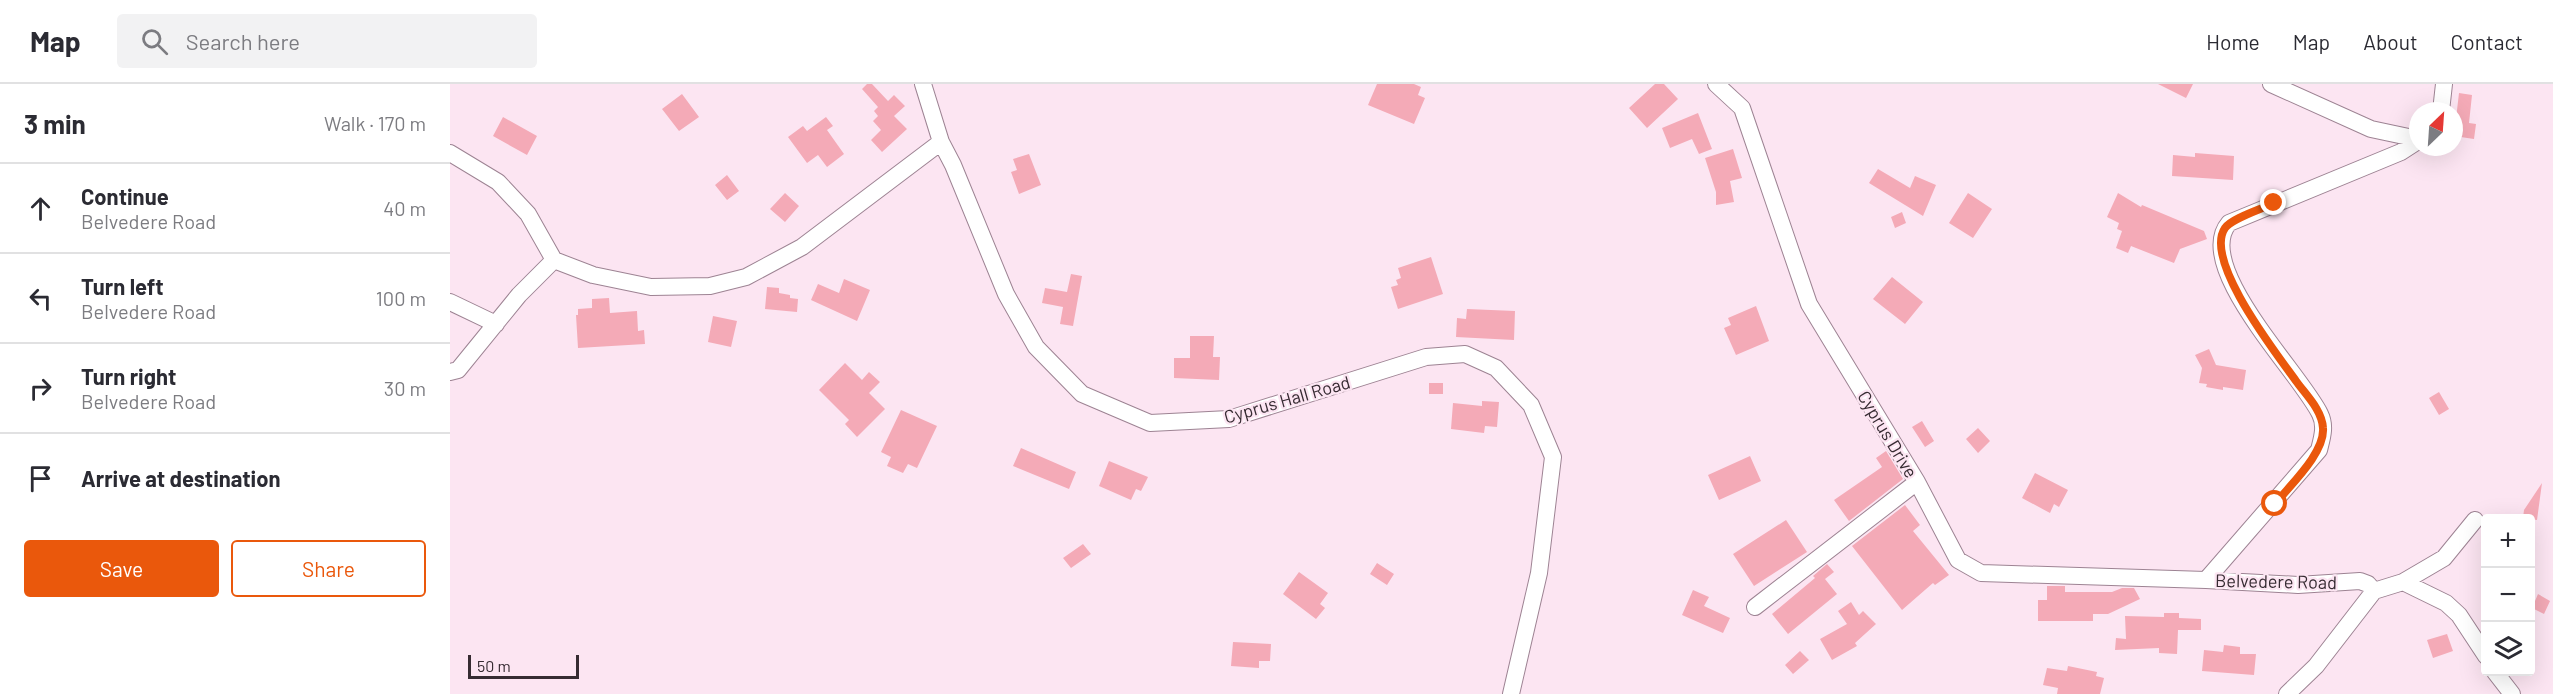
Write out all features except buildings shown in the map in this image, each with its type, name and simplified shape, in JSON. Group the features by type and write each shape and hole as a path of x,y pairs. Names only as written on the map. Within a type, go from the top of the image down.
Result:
{"street":[{"name":"Cyprus Hall Road","path":"923,84 941,142 1006,294 1036,346 1082,394 1150,423 1229,419 1426,357 1465,354 1496,368 1531,405 1553,457 1539,573 1511,694"},
{"name":"Cyprus Drive","path":"1716,84 1742,108 1809,304 1917,482 1958,560 1981,573 2206,580"},
{"path":"2271,84 2371,129 2409,138"},
{"path":"2442,102 2444,84"},
{"path":"450,153 498,182 528,214 554,260 593,275 651,287 710,286 746,277 802,247 941,142"},
{"name":"Belvedere Road","path":"2206,580 2319,450 2324,429 2320,414 2273,349 2232,283 2224,265 2220,241 2223,229 2229,223 2401,152 2409,146"},
{"path":"450,372 458,370 519,295 554,260"},
{"path":"450,302 496,324"},
{"path":"1755,607 1917,482"},
{"path":"2286,694 2316,666 2374,591 2403,582 2444,558 2475,520"},
{"name":"Belvedere Road","path":"2206,580 2298,585 2360,581 2368,584 2374,591"},
{"path":"2403,582 2446,603 2459,615 2481,648"},
{"path":"2498,676 2512,694"}],"route":[{"path":"2274,203 2229,223 2223,229 2220,241 2224,265 2232,283 2273,349 2320,414 2324,429 2319,450 2275,504"}]}
